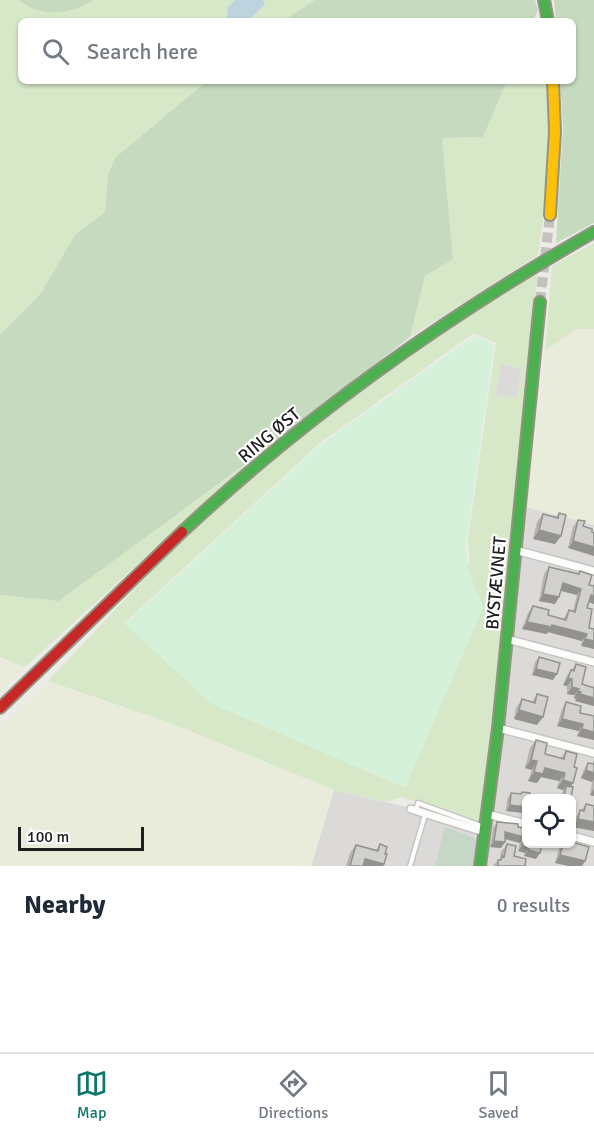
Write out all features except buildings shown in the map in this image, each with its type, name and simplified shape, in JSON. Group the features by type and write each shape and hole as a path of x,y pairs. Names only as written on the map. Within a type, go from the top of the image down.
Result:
{"main road":[{"path":"544,0 547,18"},
{"path":"550,215 555,131 553,84"},
{"name":"RING ØST","path":"0,708 220,497 343,396 448,321 534,265 594,232"},
{"name":"BYSTÆVNET","path":"480,866 498,728 540,302"}],"street":[{"path":"515,550 594,571"},
{"path":"507,639 594,662"},
{"path":"498,728 594,753"},
{"path":"413,810 484,829"},
{"path":"488,814 522,823"},
{"path":"576,837 594,842"}],"lane":[{"path":"413,810 418,803 484,829"},
{"path":"410,866 425,814"}],"shaded area":[{"path":"501,364 521,368 517,398 495,395"},
{"path":"514,504 594,525 594,866 311,866 334,790 481,824"}],"green space":[{"path":"0,0 315,0 288,18 18,18 18,84 203,84 116,157 108,174 105,212 75,235 41,293 0,335"},
{"path":"19,0 93,0 75,9 46,12 27,6"},
{"path":"315,0 535,0 538,10 534,18 288,18"},
{"path":"554,0 594,0 594,223 556,243 563,128 560,84 576,84 576,18 556,18"},
{"path":"203,84 506,84 483,137 442,138 453,259 425,276 410,337 256,456 59,601 0,595 0,335 41,293 75,235 105,212 108,174 116,157"},
{"path":"506,84 548,84 551,133 538,255 410,337 425,276 453,258 442,138 483,137"},
{"path":"594,243 594,329 576,329 545,351 552,266"},
{"path":"538,271 481,824 449,811 401,797 387,802 334,790 168,722 48,681 178,545 259,468 374,378","holes":["474,333 496,343 468,540 470,563 123,624 320,443","501,364 521,368 517,398 495,395"]},
{"path":"576,329 594,329 594,525 526,507 545,351"},
{"path":"474,336 494,344 466,545 468,569 483,608 405,788 210,703 125,624 320,445"},
{"path":"256,456 25,667 0,657 0,595 59,601"},
{"path":"0,657 25,667 0,692"},
{"path":"48,681 168,722 334,790 311,866 0,866 0,726"},
{"path":"445,827 477,839 475,866 435,866"}],"water":[{"path":"235,0 263,0 265,4 251,18 227,18 228,7"}],"tunnel":[{"path":"540,302 550,215"}],"traffic: fast":[{"path":"544,0 547,18"},
{"path":"182,532 278,448 379,370 484,298 594,232"},
{"path":"480,866 498,728 540,302"}],"traffic: slow":[{"path":"550,215 555,131 553,84"}],"traffic: jam":[{"path":"0,708 182,532"}]}
